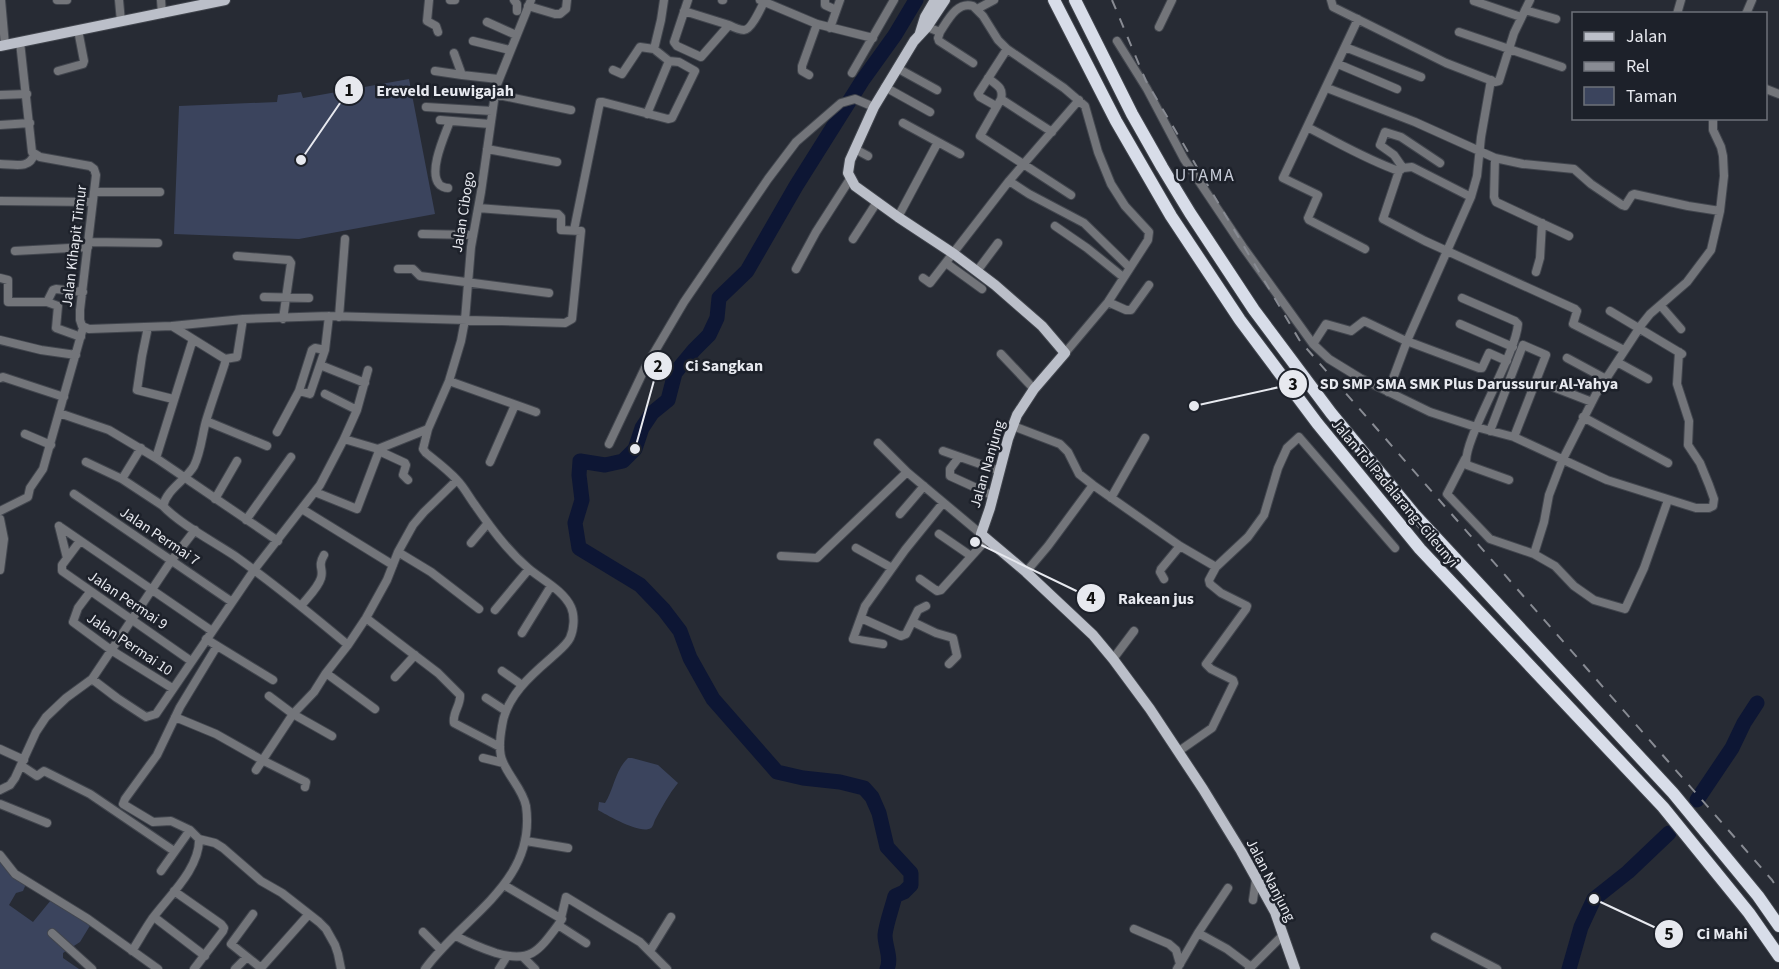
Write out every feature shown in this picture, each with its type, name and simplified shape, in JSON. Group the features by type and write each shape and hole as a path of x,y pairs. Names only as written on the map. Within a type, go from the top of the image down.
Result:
{"highway":[{"name":"Jalan Tol Padalarang–Cileunyi","path":"1054,0 1116,121 1171,216 1240,320 1317,423 1420,549 1663,807 1749,913 1779,956"},
{"name":"Jalan Tol Padalarang–Cileunyi","path":"1075,0 1132,114 1190,213 1254,310 1331,413 1414,514 1673,793 1779,926"}],"main road":[{"path":"2,46 225,0"},
{"path":"924,30 924,17 935,0"},
{"path":"945,0 897,68 874,107 848,166 850,179 855,186 950,259 977,271 1018,304 1042,326 1065,353"},
{"name":"Jalan Nanjung","path":"1065,353 1024,401 1013,426 984,536 1093,635 1150,709 1179,751 1275,912 1295,969"}],"street":[{"path":"1,0 2,46"},
{"path":"57,0 67,0"},
{"path":"119,0 121,22"},
{"path":"161,0 162,14"},
{"path":"429,0 427,21 436,26 438,32"},
{"path":"450,0 455,0"},
{"path":"514,0 517,4 517,11"},
{"path":"530,3 560,14 566,9 567,0"},
{"path":"654,49 664,0"},
{"path":"688,0 674,39 675,44 701,57"},
{"path":"825,0 825,5 836,10"},
{"path":"830,28 840,0"},
{"path":"852,73 894,0"},
{"path":"977,9 994,0"},
{"path":"1158,27 1172,0"},
{"path":"1331,0 1333,7 1446,63 1498,81 1508,49 1530,0"},
{"path":"684,11 746,30 757,16 762,1 817,24 873,38"},
{"path":"1474,1 1523,14 1556,19"},
{"name":"Jalan Cibogo","path":"428,429 449,381 461,341 473,236 494,94 530,3"},
{"path":"973,63 939,41 938,38 952,14 958,8 969,4 977,9 1007,49 1029,62 1079,100 1087,111 1098,152 1111,184 1125,206 1149,232 1148,240 1108,302 1065,353"},
{"path":"1358,19 1284,178 1318,195 1309,220 1365,249"},
{"path":"487,22 516,36"},
{"path":"810,75 802,71 802,66 817,24"},
{"path":"478,208 558,214 561,217 561,230 574,230 600,102 668,119 672,118 701,57 729,25"},
{"path":"58,71 83,64 78,30"},
{"path":"924,30 940,32"},
{"path":"1459,32 1562,67"},
{"path":"473,41 510,50"},
{"path":"1117,41 1147,89 1184,159 1243,247 1313,344 1329,359 1345,370 1430,412 1476,428 1514,437 1607,480 1696,508 1709,508 1714,504 1712,492 1688,444 1689,421 1677,384 1681,353 1610,310"},
{"path":"0,164 27,164 31,162 34,154 31,149 20,42"},
{"path":"613,70 622,74 640,47 654,49 669,61 679,62 695,71"},
{"path":"1345,47 1421,77"},
{"path":"1007,49 978,95 1052,132"},
{"path":"454,53 462,75"},
{"path":"647,114 669,61"},
{"path":"1338,63 1397,89"},
{"path":"897,68 937,90"},
{"path":"435,71 498,79"},
{"path":"988,78 1001,88 1002,92 980,136 1071,195"},
{"path":"1388,392 1407,341 1472,197 1491,80"},
{"path":"885,87 930,112"},
{"path":"1327,88 1415,122 1495,159 1572,168 1624,206 1634,194 1720,211"},
{"path":"0,95 27,94"},
{"path":"494,94 571,110"},
{"path":"609,444 645,368 684,302 796,142 847,100 859,100 874,107"},
{"path":"923,278 930,283 1009,181 1079,100"},
{"path":"426,107 492,111"},
{"path":"440,120 490,124"},
{"path":"1534,554 1550,495 1563,459 1583,417 1638,329 1650,314 1687,282 1708,255 1720,211 1724,176 1724,156 1713,130 1713,120"},
{"path":"448,188 437,182 436,157 450,121"},
{"path":"0,125 30,123"},
{"path":"903,123 960,154"},
{"path":"1307,128 1359,154 1401,169 1412,167 1472,197"},
{"path":"1440,163 1401,137 1385,132 1380,145 1394,155 1401,169 1383,219 1409,234 1575,309 1573,324 1624,350"},
{"path":"898,217 938,142"},
{"path":"487,148 557,162"},
{"path":"855,149 868,156"},
{"name":"Jalan Kihapit Timur","path":"34,154 92,167 96,175 80,320 83,328 172,326 243,319 329,316 565,323 572,319 581,232 574,230"},
{"path":"1495,159 1494,197 1496,202 1569,236"},
{"path":"796,269 816,232 850,179"},
{"path":"1009,181 1084,223 1129,267"},
{"path":"94,192 160,192"},
{"path":"0,201 92,202"},
{"path":"853,239 877,202"},
{"path":"1536,272 1540,258 1542,223"},
{"path":"1055,226 1087,248 1123,278"},
{"path":"422,234 473,236"},
{"path":"339,317 345,239"},
{"path":"15,251 88,245 158,243"},
{"path":"977,271 998,243"},
{"path":"237,256 290,260 284,319"},
{"path":"950,259 982,289"},
{"path":"398,269 411,269 420,276 549,293"},
{"path":"0,278 8,280 8,302 47,302 58,306 56,328 81,337"},
{"path":"1108,302 1131,310 1149,285"},
{"path":"47,302 55,289 83,292"},
{"path":"264,297 309,298"},
{"path":"1462,298 1517,322 1519,326 1490,431"},
{"path":"1661,306 1681,329"},
{"path":"299,391 310,394 325,350 329,316"},
{"path":"172,326 225,359 237,357 243,319"},
{"path":"1313,344 1326,324 1351,331 1364,321 1407,341 1479,368 1482,367 1489,353 1508,366"},
{"path":"1460,324 1513,346"},
{"path":"148,327 137,390 173,399"},
{"path":"2,507 28,497 30,488 43,469 83,328"},
{"path":"156,458 193,339"},
{"path":"0,340 76,355"},
{"path":"1514,437 1546,354 1523,345 1508,366 1476,428 1465,459 1447,494 1490,539 1534,554 1555,566 1574,586 1594,600 1625,609 1644,568 1668,500"},
{"path":"277,432 299,391 312,350 315,348 325,350"},
{"path":"1002,354 1034,389"},
{"path":"1567,358 1606,379"},
{"path":"163,506 170,493 195,463 225,359"},
{"path":"1617,362 1648,379"},
{"path":"320,365 365,383"},
{"path":"92,679 146,717 156,714 254,570 315,492 357,410 368,370"},
{"path":"0,378 3,377 64,397"},
{"path":"449,381 536,412"},
{"path":"1553,387 1592,402"},
{"path":"326,394 357,410"},
{"path":"490,462 515,405"},
{"path":"59,413 98,425 141,448 278,541"},
{"path":"1583,417 1668,463"},
{"path":"206,420 267,446"},
{"path":"1013,426 1060,444 1068,452 1079,474 1180,546 1216,567"},
{"path":"315,492 357,508 379,450 428,429"},
{"path":"425,969 440,949 498,893 514,868 526,841 525,802 503,763 500,747 501,728 506,711 522,685 567,643 572,630 572,609 565,599 529,569 499,539 457,480 424,451 423,445 428,429"},
{"path":"25,434 51,445"},
{"path":"1179,751 1212,728 1234,683 1233,680 1206,665 1247,607 1221,592 1210,584 1209,580 1216,567 1248,537 1264,515 1278,468 1287,448 1299,437 1395,548"},
{"path":"1111,498 1144,438"},
{"path":"344,439 379,450 405,463 403,475 408,480"},
{"path":"878,443 907,472 984,536 971,556 939,591 920,579"},
{"path":"122,479 141,448"},
{"path":"943,451 1000,471"},
{"path":"246,520 291,457"},
{"path":"959,457 949,471 950,476 993,496"},
{"path":"1465,459 1467,465 1509,480"},
{"path":"215,499 237,461"},
{"path":"87,462 122,479 163,506 254,570 348,645"},
{"path":"781,556 817,559 907,472"},
{"path":"256,770 294,714 314,692 366,618 413,525 457,480"},
{"path":"1026,572 1093,485"},
{"path":"900,514 924,486"},
{"name":"Jalan Permai 7","path":"74,494 232,602"},
{"path":"883,644 853,639 865,606 943,502"},
{"path":"302,509 393,565"},
{"path":"0,519 4,539 0,570"},
{"path":"471,543 488,523"},
{"name":"Jalan Permai 9","path":"80,541 59,526 67,558 62,565 62,571 191,661"},
{"path":"0,790 10,785 23,763 36,732 46,717 66,698 92,679 171,561 195,530"},
{"path":"939,534 971,556"},
{"path":"67,558 80,541 212,631"},
{"path":"1164,579 1160,572 1161,569 1180,546"},
{"path":"856,548 892,568"},
{"path":"398,552 440,579 479,609"},
{"path":"301,606 321,581 320,563 324,555"},
{"path":"495,610 529,569"},
{"path":"522,633 551,586"},
{"name":"Jalan Permai 10","path":"90,592 78,608 73,622 111,650 172,688"},
{"path":"861,618 901,636 906,634 918,610 926,606"},
{"path":"366,618 415,655 461,696 453,718 454,723 500,747"},
{"path":"913,622 953,638 957,656 949,664"},
{"path":"1113,659 1134,631"},
{"path":"206,639 273,680"},
{"path":"217,646 175,717 159,751 123,804 153,822 168,820 189,830 199,839 224,848 261,881 326,928 338,954 341,969"},
{"path":"395,677 415,655"},
{"path":"502,671 522,685"},
{"path":"326,673 375,709"},
{"path":"269,696 332,736"},
{"path":"486,698 506,711"},
{"path":"175,717 216,734 306,782 305,788"},
{"path":"0,749 23,763 37,776 44,771 90,794 174,851"},
{"path":"483,758 503,763"},
{"path":"0,804 47,823"},
{"path":"161,871 189,830"},
{"path":"132,951 154,917 188,873 196,859 199,839"},
{"path":"526,841 568,848"},
{"path":"0,855 15,874 87,919 158,969"},
{"path":"1252,900 1256,879"},
{"path":"504,885 558,919 586,943"},
{"path":"1178,966 1228,888"},
{"path":"174,891 223,926 223,931 194,969"},
{"path":"456,936 480,948 507,956 523,957 540,947 558,919 566,897 633,938 650,951 663,968"},
{"path":"253,914 231,944 259,969 309,914"},
{"path":"154,917 205,956"},
{"path":"650,951 671,917"},
{"path":"1134,929 1169,944 1176,950 1178,966"},
{"path":"52,933 92,969"},
{"path":"423,933 440,949"},
{"path":"1198,933 1227,949 1250,968 1283,935"},
{"path":"1435,937 1497,969"},
{"path":"499,969 507,956"},
{"path":"523,957 535,969"},
{"path":"235,969 246,958"}],"green space":[{"path":"409,79 435,214 299,239 174,234 179,106 277,102 278,95 301,92 303,98"},
{"path":"628,758 658,765 678,783 651,828 640,829 624,824 598,810 599,802 605,803 620,768"},
{"path":"0,862 11,874 26,884 23,891 16,893 9,905 33,922 51,900 91,924 80,942 63,953 63,958 79,969 0,969"}],"waterway":[{"path":"887,969 889,961 885,935 887,926 895,896 904,892 911,885 911,873 887,847 879,813 872,797 864,788 777,772 713,699 690,658 680,631 664,610 640,585 579,548 575,523 582,500 580,461 605,465 623,461 635,449 642,428 652,413 668,400 675,373 709,335 717,318 719,298 747,271 796,186 916,0"},
{"path":"1697,800 1732,748 1757,703"},
{"path":"1569,969 1581,927 1594,899 1628,872 1669,833"}],"railway":[{"path":"1112,0 1146,81 1300,341 1772,880 1779,891"}],"place":[{"name":"Ereveld Leuwigajah","path":"301,160"},
{"name":"SD SMP SMA SMK Plus Darussurur Al-Yahya","path":"1194,406"},
{"name":"Ci Sangkan","path":"635,449"},
{"name":"Rakean jus","path":"975,542"},
{"name":"Ci Mahi","path":"1594,899"}],"district":[{"name":"UTAMA","path":"1205,175"}]}
